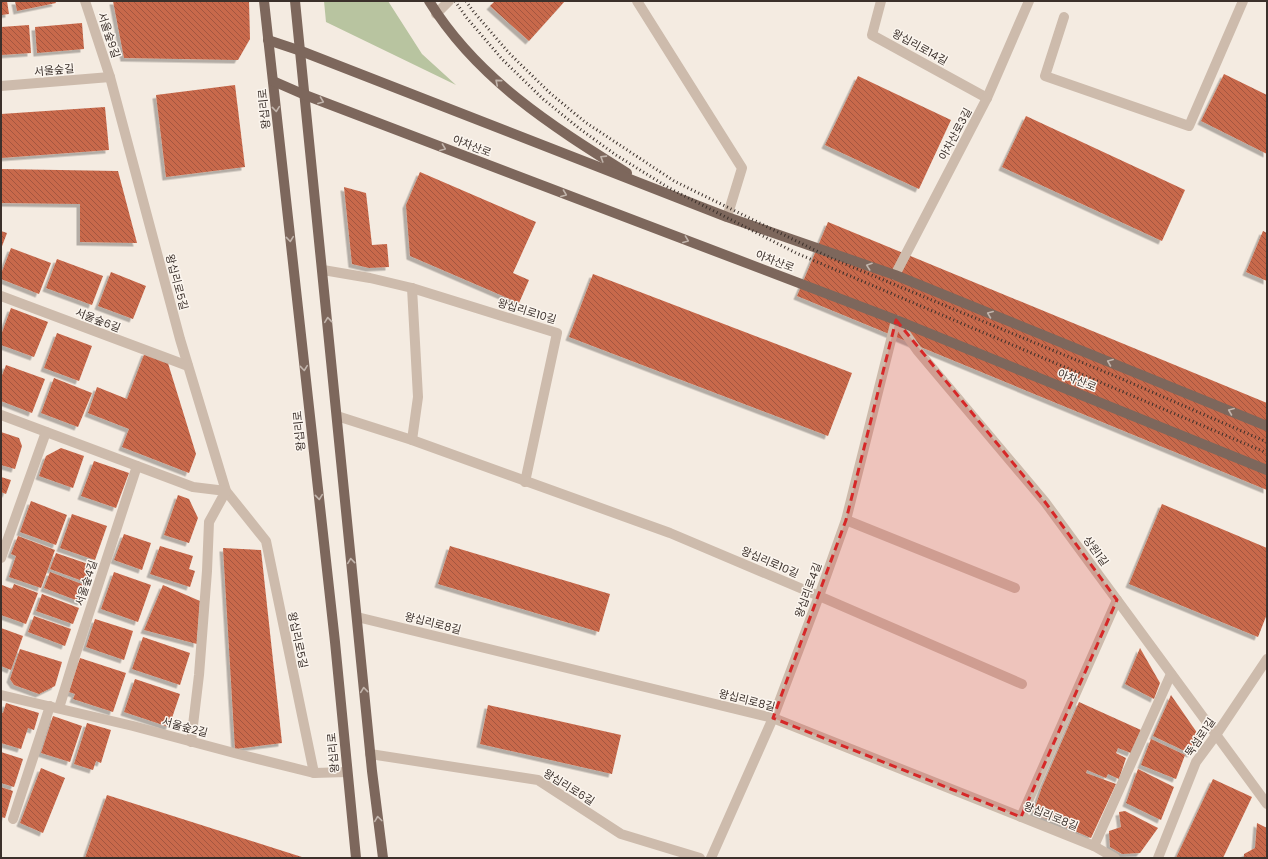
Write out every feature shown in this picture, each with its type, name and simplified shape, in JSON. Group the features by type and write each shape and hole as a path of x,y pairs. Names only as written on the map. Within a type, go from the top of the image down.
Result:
{"main road":[{"name":"왕십리로","path":"264,1 335,642 356,858"},
{"path":"296,1 370,754 383,858"},
{"path":"429,1 436,14 458,43 493,78 539,116 567,136 648,186"},
{"path":"268,40 727,216 895,275 1267,426"},
{"name":"아차산로","path":"272,81 305,95 896,320 1267,470"}],"street":[{"name":"서울숲9길","path":"85,1 110,77"},
{"path":"436,14 449,1"},
{"path":"637,1 742,168 727,216"},
{"name":"왕십리로14길","path":"881,1 872,35 987,98"},
{"name":"아차산로3길","path":"895,275 987,98 1029,1"},
{"path":"1064,17 1046,76 1189,126 1243,1"},
{"name":"서울숲길","path":"1,86 110,77"},
{"name":"왕십리로5길","path":"110,77 188,366 226,491 266,541 314,773"},
{"name":"왕십리로10길","path":"323,270 370,278 412,288 557,333 525,482"},
{"path":"412,288 418,397 412,440"},
{"name":"서울숲6길","path":"1,296 188,366"},
{"name":"왕십리로4길","path":"711,858 773,718 846,520 896,320"},
{"name":"상원1길","path":"896,320 917,350 1046,502 1267,804"},
{"path":"1,415 193,486 226,491 209,522 199,675 191,742"},
{"name":"왕십리로10길","path":"337,416 412,440 670,533 1022,684"},
{"path":"1,558 46,432"},
{"name":"서울숲4길","path":"54,707 74,656 137,466"},
{"path":"846,520 1015,588"},
{"path":"1021,817 1117,600"},
{"name":"왕십리로8길","path":"357,617 773,718 1094,846 1115,858"},
{"name":"뚝섬로1길","path":"1158,858 1196,762 1267,659"},
{"path":"1094,846 1172,674"},
{"name":"서울숲2길","path":"1,695 133,726 314,773"},
{"path":"13,819 54,707"},
{"name":"왕십리로6길","path":"370,754 538,780 621,834 700,858"},
{"path":"314,773 347,772"}],"highlighted area":[{"path":"896,320 1045,502 1117,600 1021,817 773,718 846,520"}],"green space":[{"path":"324,1 388,1 422,54 456,85 326,22"}],"building":[{"path":"1,1 7,1 9,14 1,15"},
{"path":"15,1 55,1 56,3 17,11"},
{"path":"113,1 249,1 250,39 238,60 124,58"},
{"path":"495,1 565,1 529,41 490,6"},
{"path":"82,23 84,49 37,53 35,27"},
{"path":"29,25 31,53 1,55 1,27"},
{"path":"1224,74 1267,95 1267,154 1201,121"},
{"path":"858,76 951,120 919,189 825,145"},
{"path":"235,85 245,167 166,177 156,95"},
{"path":"105,107 109,150 1,158 1,114"},
{"path":"1026,116 1185,190 1162,241 1002,167"},
{"path":"1,169 118,171 137,243 80,242 80,204 1,203"},
{"path":"420,172 536,222 513,273 529,280 519,303 410,256 406,205"},
{"path":"344,187 366,193 372,245 387,244 389,267 369,268 352,264"},
{"path":"828,222 1267,403 1267,490 797,296"},
{"path":"1,231 7,233 1,249"},
{"path":"1263,231 1267,233 1267,281 1246,272"},
{"path":"11,248 51,263 39,294 1,279 1,274"},
{"path":"57,259 103,276 92,305 46,288"},
{"path":"111,272 146,286 133,319 98,306"},
{"path":"593,274 852,373 828,436 569,337"},
{"path":"11,308 48,322 34,357 1,345 1,335"},
{"path":"57,333 92,346 79,381 44,368"},
{"path":"145,352 167,360 196,454 189,473 122,447 129,429 88,413 97,387 127,399"},
{"path":"6,365 45,379 32,413 1,401 1,378"},
{"path":"54,378 92,393 78,427 41,413"},
{"path":"1,432 19,438 22,446 15,469 1,465"},
{"path":"61,448 84,456 73,488 39,476 46,456"},
{"path":"94,461 129,473 116,508 81,496"},
{"path":"1,477 11,480 6,494 1,492"},
{"path":"178,495 189,499 198,518 189,543 164,535"},
{"path":"31,501 67,515 56,545 20,532"},
{"path":"1162,504 1267,548 1267,614 1258,637 1129,584"},
{"path":"72,514 107,526 95,560 60,548"},
{"path":"124,534 151,543 142,570 114,560"},
{"path":"18,536 55,550 41,588 9,577 16,556 11,554"},
{"path":"160,546 193,556 189,569 195,571 190,587 150,574"},
{"path":"450,546 610,594 599,632 438,584"},
{"path":"223,548 261,550 282,743 235,749"},
{"path":"56,553 94,566 88,583 50,569"},
{"path":"50,572 87,586 81,602 44,588"},
{"path":"114,572 151,585 138,622 101,609"},
{"path":"14,584 38,593 26,624 1,615 2,585 12,589"},
{"path":"163,585 200,601 197,644 144,630"},
{"path":"42,594 79,608 73,624 36,611"},
{"path":"34,616 71,629 65,646 28,632"},
{"path":"95,619 133,631 124,660 86,647"},
{"path":"1,628 23,636 11,670 1,666"},
{"path":"143,637 190,653 180,685 132,669"},
{"path":"1140,648 1160,683 1154,699 1125,684"},
{"path":"20,649 62,662 55,686 39,694 14,685 10,679"},
{"path":"80,658 126,673 113,712 73,699 75,694 69,692"},
{"path":"135,679 180,694 169,727 124,712"},
{"path":"1171,695 1200,737 1191,754 1153,736"},
{"path":"1079,702 1141,730 1131,753 1118,748 1116,753 1126,758 1119,779 1108,774 1106,778 1087,770 1086,773 1116,784 1091,838 1033,813 1042,787"},
{"path":"6,703 39,713 34,730 28,728 21,749 1,743 1,712 3,713"},
{"path":"488,705 621,735 612,774 480,744"},
{"path":"53,716 82,726 70,762 41,753"},
{"path":"87,723 111,730 101,763 96,761 93,770 74,764"},
{"path":"1151,739 1185,755 1176,779 1141,765"},
{"path":"1,752 23,759 14,787 1,783"},
{"path":"41,768 65,778 43,833 20,823"},
{"path":"1138,769 1174,787 1161,820 1126,803"},
{"path":"1213,779 1252,797 1223,858 1176,858"},
{"path":"1,787 13,791 5,818 1,817"},
{"path":"107,795 305,858 85,858"},
{"path":"1125,811 1158,828 1140,853 1122,854 1110,847 1109,831 1121,827 1119,812"},
{"path":"1257,823 1267,828 1267,858 1244,858 1244,854 1255,848"}],"railway":[{"path":"455,1 466,17 502,59 543,99 580,129 616,155 669,188 796,253 1267,453"},
{"path":"466,1 509,53 550,93 585,122 674,181 833,259 1122,379 1267,442"}]}
